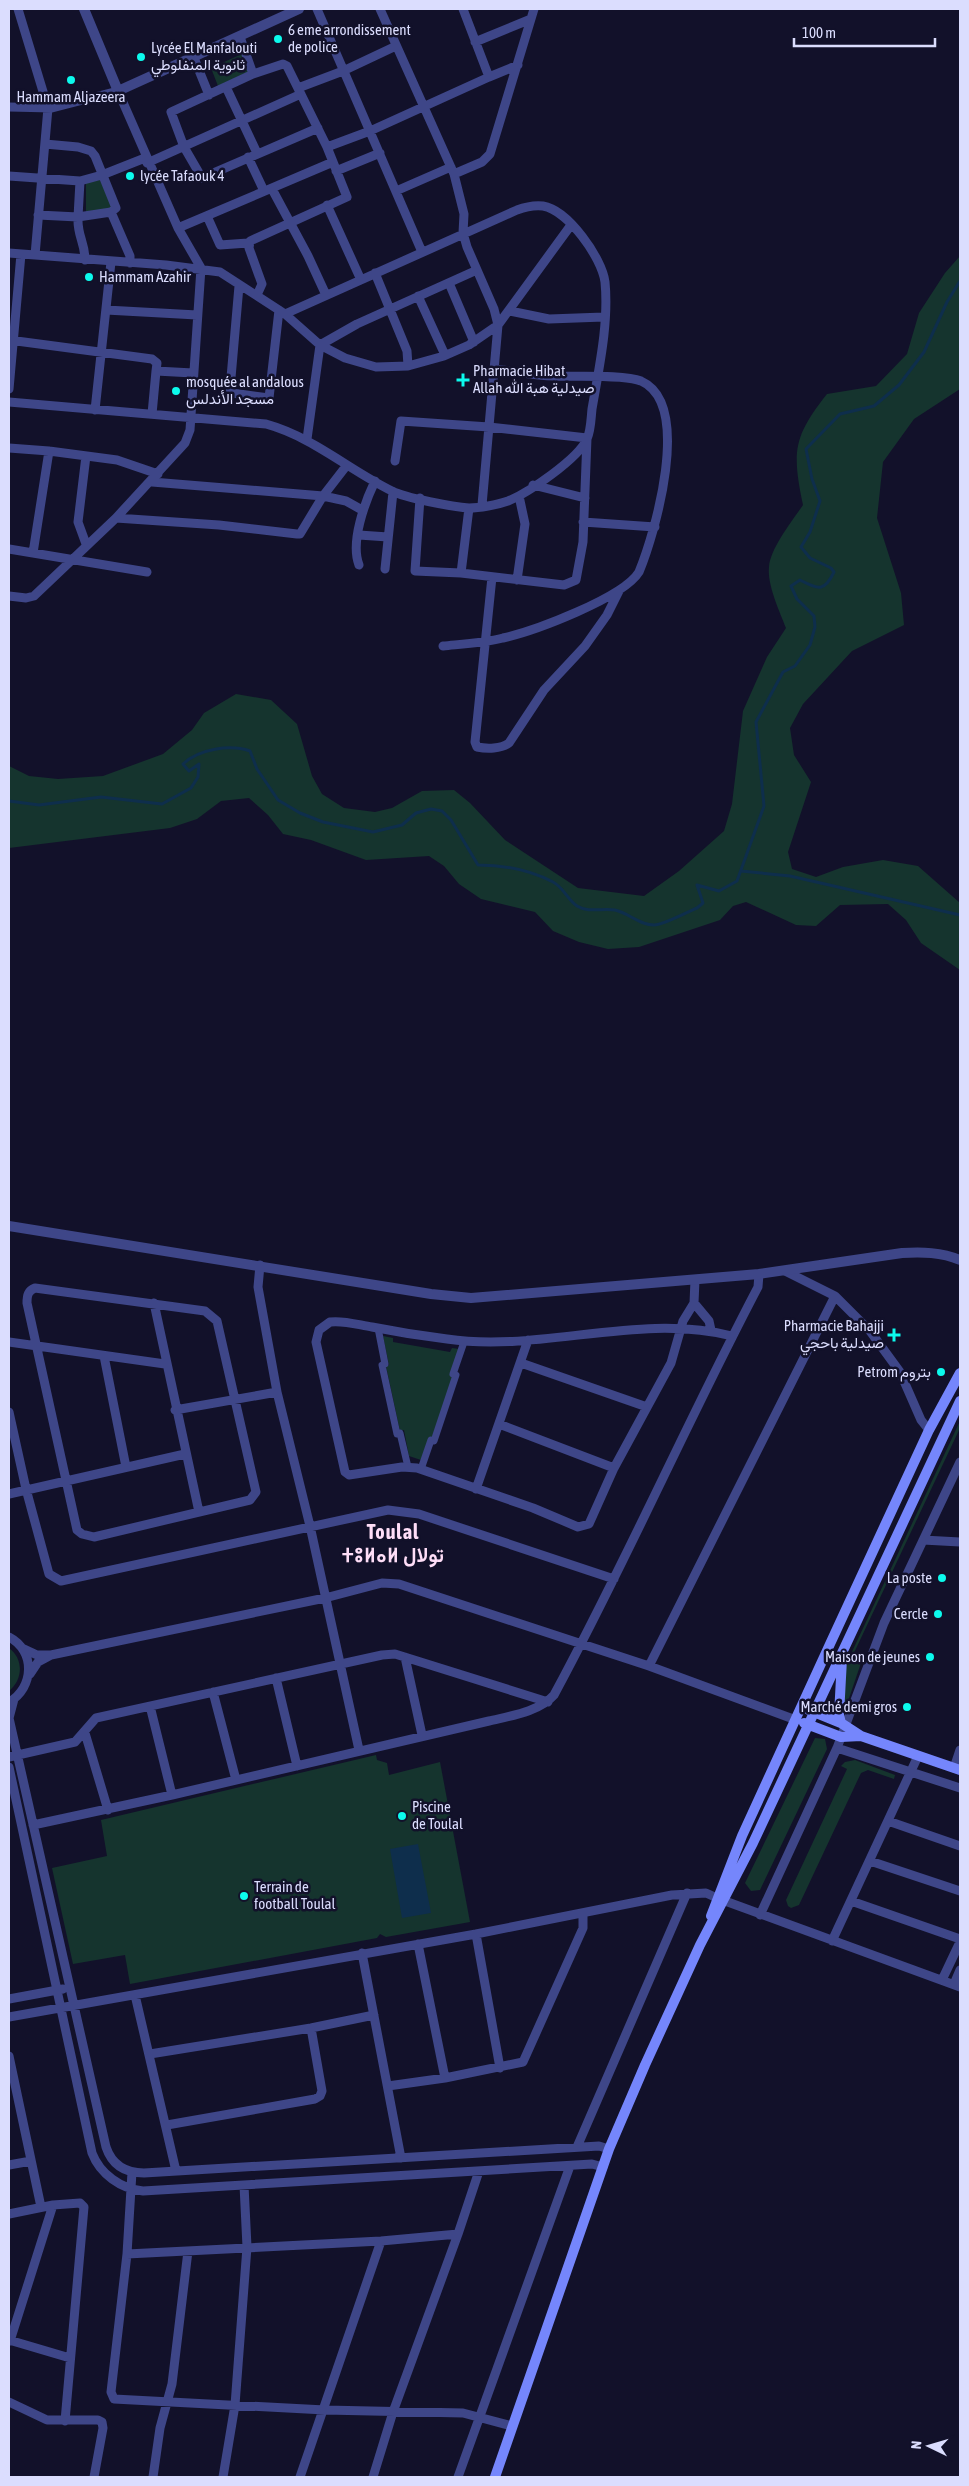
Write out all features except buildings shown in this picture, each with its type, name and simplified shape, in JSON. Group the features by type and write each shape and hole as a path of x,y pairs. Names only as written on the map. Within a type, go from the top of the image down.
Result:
{"main road":[{"path":"721,1900 742,1836 929,1430 960,1373"},
{"path":"496,2477 609,2149 660,2031 721,1900 815,1711 960,1402"},
{"path":"842,1650 839,1715 843,1724"},
{"path":"801,1709 815,1711 843,1724 861,1736 957,1769"},
{"path":"796,1720 841,1736 861,1736"}],"street":[{"path":"18,9 48,108 35,255"},
{"path":"9,596 26,598 34,596 152,482 185,443 190,430 201,268 178,228 146,160 84,9"},
{"path":"9,108 48,108 118,91 300,9"},
{"path":"317,9 422,252"},
{"path":"380,9 452,170 464,214 464,233 494,309 498,325 482,505"},
{"path":"463,9 489,77"},
{"path":"396,191 452,170 482,162 490,154 534,9"},
{"path":"475,42 531,19"},
{"path":"240,36 253,74"},
{"path":"9,176 80,181 102,175 184,147 396,46"},
{"path":"194,58 209,95"},
{"path":"207,216 220,245 248,243 347,197 318,128 287,66 283,64 253,74 171,112 184,147 202,178 318,128"},
{"path":"327,148 370,131 518,65"},
{"path":"226,87 241,120 252,155 268,190 290,223 326,295"},
{"path":"38,215 78,217 111,212 116,208 91,152 78,147 44,144"},
{"path":"336,171 380,153"},
{"path":"178,228 333,162"},
{"path":"80,181 77,230 85,248 86,260"},
{"path":"327,205 361,280"},
{"path":"282,312 361,280 517,210 535,206 543,206 554,210 572,226 593,252 601,265 604,281 604,317 598,377 587,438 583,542 576,580 564,585 461,573 415,571 420,498"},
{"path":"111,212 130,256 130,263"},
{"path":"9,253 201,268 220,272 282,312 320,345 345,358 376,367 408,366 444,355 474,342 498,325 572,226"},
{"path":"248,243 262,284 257,295"},
{"path":"9,389 11,340 21,254"},
{"path":"95,410 111,262"},
{"path":"320,345 391,308 477,270"},
{"path":"375,273 391,308 407,351 408,366"},
{"path":"449,283 474,342"},
{"path":"239,286 230,389 232,393 269,398 282,312"},
{"path":"418,296 444,355"},
{"path":"106,310 197,315"},
{"path":"510,311 549,319 604,317"},
{"path":"11,340 152,359 157,363 152,414"},
{"path":"307,440 320,345"},
{"path":"443,646 486,642 527,631 619,591 634,580 639,572 655,528 662,495 667,425 663,406 642,382 598,377 553,376 494,369"},
{"path":"156,371 193,374"},
{"path":"9,402 266,424 287,430 307,440 393,492 469,508 505,502 519,496 570,460 587,438"},
{"path":"395,461 400,420 489,427 587,438"},
{"path":"9,448 117,460 158,474"},
{"path":"33,553 49,451"},
{"path":"86,456 78,522 86,544"},
{"path":"116,518 220,525 300,534 323,496 347,465"},
{"path":"359,565 358,535 362,510 375,481"},
{"path":"152,482 323,496 346,500 362,510"},
{"path":"533,485 585,498"},
{"path":"385,569 393,492"},
{"path":"517,580 525,524 519,496"},
{"path":"461,573 469,508"},
{"path":"584,522 655,528"},
{"path":"358,535 388,537"},
{"path":"9,549 147,572"},
{"path":"492,576 475,742 477,747 484,748 500,747 509,743 544,690 585,646 607,615 619,591"},
{"path":"9,1226 430,1294 471,1298 785,1272 902,1253 926,1252 960,1260"},
{"path":"260,1266 258,1287 277,1392 310,1526 359,1750"},
{"path":"785,1272 835,1296 870,1331 900,1372 921,1420 929,1430"},
{"path":"33,1824 108,1810 522,1713 548,1702 554,1696 582,1643 732,1336 758,1287 759,1274"},
{"path":"695,1280 694,1302 680,1330 671,1363 614,1468 589,1524 578,1527 533,1508 421,1468 408,1466 346,1474 316,1342 318,1332 330,1322 464,1342 528,1340 601,1333 680,1330 711,1330 732,1336"},
{"path":"35,1288 154,1303 205,1311 217,1321 256,1492 250,1500 94,1537 87,1536 77,1530 36,1348 27,1295 30,1290 35,1288"},
{"path":"649,1666 835,1296"},
{"path":"694,1302 709,1321 711,1330"},
{"path":"154,1303 165,1364 199,1512"},
{"path":"378,1328 385,1364 382,1365 397,1434 400,1433 408,1466"},
{"path":"476,1489 528,1340"},
{"path":"9,1342 36,1348 165,1364"},
{"path":"421,1468 431,1440 434,1441 464,1342"},
{"path":"104,1356 126,1466"},
{"path":"521,1363 647,1407"},
{"path":"175,1410 277,1392"},
{"path":"9,1412 26,1490 49,1574 61,1581 310,1526 398,1510 419,1514 614,1579"},
{"path":"499,1424 614,1468"},
{"path":"9,1494 185,1454"},
{"path":"760,1915 837,1748 843,1724 884,1622 960,1462"},
{"path":"923,1540 960,1542"},
{"path":"609,2149 599,2146 576,2147 176,2171 132,2172 114,2162 106,2147 33,1824 13,1756 9,1718 12,1701 25,1687 38,1662 51,1655 325,1598 382,1583 399,1584 582,1643 796,1720"},
{"path":"9,1638 30,1653 51,1655"},
{"path":"20,1646 28,1662 28,1679"},
{"path":"13,1756 75,1742 85,1733 96,1718 382,1655 395,1654 548,1702"},
{"path":"405,1657 422,1736"},
{"path":"276,1678 297,1766"},
{"path":"214,1692 236,1780"},
{"path":"150,1706 172,1795"},
{"path":"85,1733 108,1810"},
{"path":"837,1748 960,1788"},
{"path":"957,1769 960,1750"},
{"path":"832,1941 918,1756"},
{"path":"9,1766 95,2161 106,2174 130,2188 143,2191 592,2164 603,2167"},
{"path":"888,1821 960,1846"},
{"path":"870,1861 960,1891"},
{"path":"576,2147 688,1893"},
{"path":"9,2017 476,1934 582,1914 637,1901 688,1893 706,1894 957,1985 960,1970"},
{"path":"851,1901 960,1940 942,1980"},
{"path":"388,2086 500,2068 519,2064 525,2059 583,1928 582,1914"},
{"path":"476,1934 500,2068"},
{"path":"418,1944 445,2078"},
{"path":"362,1953 401,2158"},
{"path":"9,1999 70,1988"},
{"path":"135,1995 167,2125 176,2171"},
{"path":"150,2054 311,2028 374,2015"},
{"path":"167,2125 315,2099 320,2096 322,2090 311,2028"},
{"path":"9,2056 13,2093 41,2207"},
{"path":"9,2165 31,2161"},
{"path":"458,2477 478,2416 570,2166"},
{"path":"373,2477 392,2412 458,2234 479,2171"},
{"path":"132,2172 127,2254 112,2396 117,2400 325,2410 463,2413 512,2426"},
{"path":"223,2477 235,2405 247,2247 244,2185"},
{"path":"9,2214 53,2205 80,2203 84,2207 65,2421"},
{"path":"53,2205 9,2340 70,2358"},
{"path":"127,2254 381,2241 458,2234"},
{"path":"300,2477 325,2410 381,2241"},
{"path":"153,2477 161,2423 172,2384 188,2251"},
{"path":"9,2402 46,2420 98,2420 102,2422 103,2428 94,2477"}],"green space":[{"path":"244,53 252,70 218,86 211,68"},
{"path":"100,180 112,207 86,217 86,182"},
{"path":"960,256 960,389 914,419 883,462 877,518 901,593 904,625 852,651 803,704 790,728 794,755 811,782 788,852 792,869 816,877 843,867 883,860 918,866 960,903 960,970 921,943 906,920 888,904 840,905 816,926 796,925 746,902 733,906 720,920 639,947 608,949 579,942 553,931 535,912 481,899 459,884 444,866 429,856 366,860 311,840 283,834 268,815 249,798 221,801 197,819 170,828 9,848 9,766 29,776 58,779 103,776 163,754 192,730 204,713 236,694 271,700 297,724 312,776 322,794 344,808 375,812 392,808 422,791 454,790 470,803 505,840 578,888 644,896 679,871 724,831 732,804 743,711 767,657 786,628 772,590 769,567 777,544 803,505 799,487 797,458 798,446 807,422 827,394 876,386 907,354 919,313 945,273"},
{"path":"383,1336 393,1338 393,1342 450,1352 452,1348 459,1349 450,1376 453,1377 432,1438 429,1437 421,1460 409,1456 404,1430 400,1431 386,1366 389,1365"},
{"path":"960,1421 960,1428 853,1655 862,1660 844,1713 846,1667 850,1656"},
{"path":"9,1648 17,1658 20,1670 17,1681 9,1691"},
{"path":"815,1738 825,1739 827,1749 760,1890 751,1891 745,1883"},
{"name":"Terrain de football Toulal","path":"376,1755 377,1760 387,1763 389,1775 440,1762 470,1922 386,1937 380,1934 377,1938 130,1984 125,1955 73,1964 52,1868 107,1856 101,1820"},
{"path":"855,1760 895,1775 894,1779 868,1770 861,1773 799,1905 791,1908 786,1900 847,1769 841,1766 845,1762"}],"water":[{"path":"418,1844 431,1913 402,1918 390,1849"}],"waterway":[{"path":"9,801 39,805 101,797 162,804 191,788 198,777 199,764 189,771 183,764 190,759 215,749 242,749 250,751 257,769 278,800 300,813 323,822 373,832 402,825 416,813 431,809 442,811 451,820 478,865 497,866 535,874 557,884 581,908 615,910 644,923 654,925 669,921 697,908 703,903 697,885 719,891 737,881 764,806 756,722 783,672 795,666 810,645 815,627 814,616 797,599 791,586 800,580 812,586 824,586 834,572 831,568 810,558 801,547 810,532 820,501 812,479 806,449 840,414 874,406 899,385 924,352 947,302 960,281"},
{"path":"741,871 790,876 960,915"}],"place":[{"name":"6 eme arrondissement de police","path":"278,39"},
{"name":"Lycée El Manfalouti ثانوية المنفلوطي","path":"141,57"},
{"name":"Hammam Aljazeera","path":"71,80"},
{"name":"lycée Tafaouk 4","path":"130,176"},
{"name":"Hammam Azahir","path":"89,277"},
{"name":"Pharmacie Hibat Allah صيدلية هبة الله","path":"463,380"},
{"name":"mosquée al andalous مسجد الأندلس","path":"176,391"},
{"name":"Pharmacie Bahajji صيدلية باحجي","path":"894,1335"},
{"name":"Petrom بتروم","path":"941,1372"},
{"name":"La poste","path":"942,1578"},
{"name":"Cercle","path":"938,1614"},
{"name":"Maison de jeunes","path":"930,1657"},
{"name":"Marché demi gros","path":"907,1707"},
{"name":"Piscine de Toulal","path":"402,1816"},
{"name":"Terrain de football Toulal","path":"244,1896"}],"district":[{"name":"Toulal ⵜⵓⵍⴰⵍ تولال","path":"393,1544"}]}
